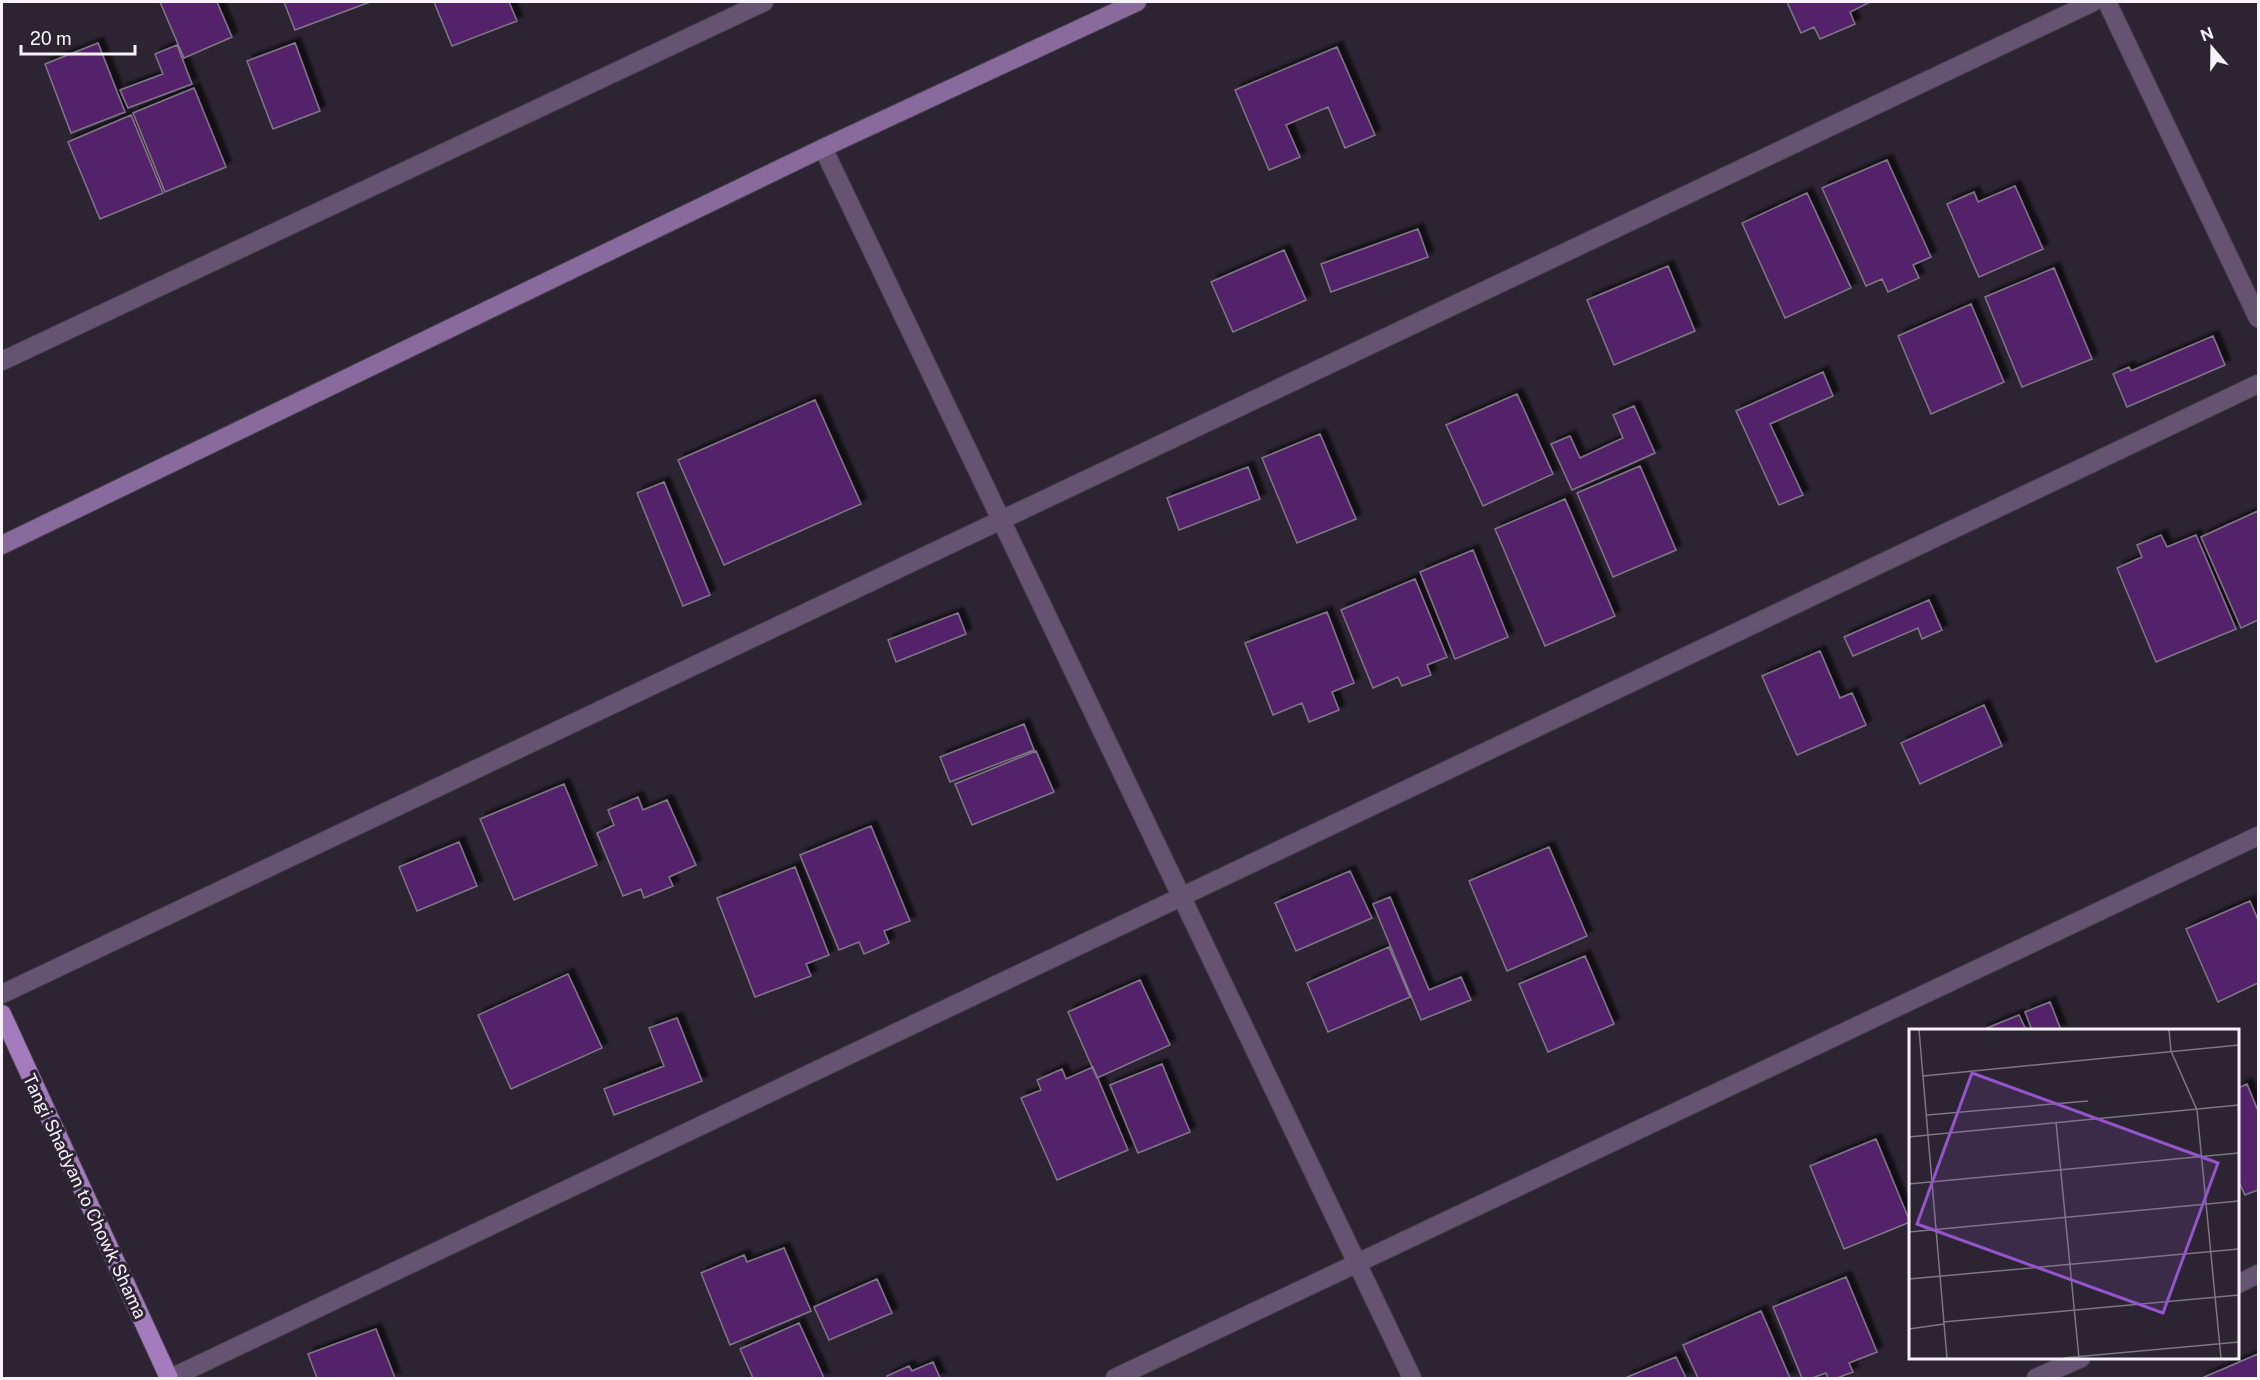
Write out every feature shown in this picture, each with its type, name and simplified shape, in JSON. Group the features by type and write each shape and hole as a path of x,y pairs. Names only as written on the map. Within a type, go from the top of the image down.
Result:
{"main road":[{"path":"2,545 824,148 1137,2"},
{"name":"Tangi Shadyan to Chowk Shama","path":"2,1014 170,1378"}],"street":[{"path":"2,361 764,2"},
{"path":"2,994 2093,2"},
{"path":"2107,2 2259,318"},
{"path":"824,148 1412,1378"},
{"path":"170,1378 2259,384"},
{"path":"1115,1378 2259,836"},
{"path":"2239,1284 2259,1274"},
{"path":"2036,1378 2078,1359"}],"building":[{"path":"160,2 217,2 232,37 184,58"},
{"path":"284,2 370,2 295,30"},
{"path":"434,2 509,2 517,21 452,46"},
{"path":"1787,2 1870,2 1850,12 1855,24 1820,39 1814,27 1801,33"},
{"path":"98,43 125,112 71,133 45,64"},
{"path":"295,43 320,111 273,129 247,61"},
{"path":"177,45 192,84 128,108 120,90 163,74 155,54"},
{"path":"1337,47 1375,135 1345,148 1328,107 1286,125 1300,157 1269,170 1235,90"},
{"path":"194,88 226,167 165,192 133,113"},
{"path":"131,115 163,193 100,219 68,142"},
{"path":"1887,160 1931,257 1913,265 1919,278 1888,292 1882,279 1866,286 1822,188"},
{"path":"2015,186 2043,249 1979,277 1947,204 1974,192 1978,202"},
{"path":"1807,193 1851,288 1785,318 1742,223"},
{"path":"1418,229 1428,257 1331,292 1321,264"},
{"path":"1284,250 1306,300 1233,332 1211,282"},
{"path":"1668,266 1695,331 1614,365 1587,300"},
{"path":"2054,268 2092,359 2022,387 1985,297"},
{"path":"1971,304 2004,382 1931,414 1898,336"},
{"path":"2213,336 2225,365 2127,407 2113,374 2129,367 2131,371"},
{"path":"1823,372 1833,396 1770,424 1803,495 1779,505 1736,411"},
{"path":"1517,394 1553,474 1483,506 1446,425"},
{"path":"815,400 861,504 724,565 678,460"},
{"path":"1634,406 1655,453 1572,490 1551,444 1570,436 1580,458 1623,438 1613,415"},
{"path":"1320,434 1356,519 1297,543 1262,458"},
{"path":"1640,466 1676,550 1613,577 1577,493"},
{"path":"1248,467 1260,499 1179,530 1167,498"},
{"path":"664,482 710,595 683,606 637,493"},
{"path":"1565,499 1615,616 1545,646 1495,529"},
{"path":"2258,511 2258,620 2241,628 2201,537"},
{"path":"2161,535 2167,547 2196,535 2236,629 2156,662 2117,568 2142,557 2137,545"},
{"path":"1473,550 1508,637 1455,659 1420,572"},
{"path":"1415,579 1447,657 1427,665 1431,675 1402,686 1398,677 1373,688 1341,610"},
{"path":"1929,600 1942,630 1922,639 1918,628 1853,656 1844,637"},
{"path":"1327,612 1354,683 1332,692 1339,710 1309,722 1302,703 1273,715 1245,643"},
{"path":"958,613 966,634 896,662 888,640"},
{"path":"1820,651 1840,698 1852,693 1866,725 1797,755 1762,676"},
{"path":"1984,705 2002,746 1920,784 1901,743"},
{"path":"1024,724 1034,750 950,782 940,757"},
{"path":"1036,751 1054,792 972,825 955,784"},
{"path":"564,784 597,865 514,900 480,819"},
{"path":"638,797 643,810 667,800 696,865 669,877 673,886 644,898 641,889 623,896 597,833 614,825 608,810"},
{"path":"871,826 910,921 884,931 889,943 864,954 859,942 839,950 800,855"},
{"path":"459,842 477,886 417,911 399,867"},
{"path":"1549,847 1587,936 1507,971 1469,881"},
{"path":"795,867 829,955 806,964 811,976 755,997 717,898"},
{"path":"1350,871 1372,918 1296,951 1275,903"},
{"path":"1390,897 1429,990 1461,977 1471,1000 1421,1020 1373,904"},
{"path":"2250,901 2258,920 2258,983 2218,1002 2186,929"},
{"path":"1389,947 1410,997 1328,1032 1307,983"},
{"path":"1585,956 1614,1024 1548,1052 1519,984"},
{"path":"568,974 602,1048 511,1089 478,1015"},
{"path":"1140,980 1170,1045 1097,1078 1068,1012"},
{"path":"2050,1002 2061,1029 2032,1029 2025,1012"},
{"path":"2019,1015 2026,1029 1984,1029"},
{"path":"677,1018 702,1081 614,1115 604,1089 664,1066 649,1028"},
{"path":"1162,1064 1190,1132 1138,1153 1110,1085"},
{"path":"1093,1067 1128,1150 1057,1180 1021,1098 1041,1090 1037,1080 1062,1069 1066,1079"},
{"path":"2247,1084 2258,1111 2258,1190 2245,1195 2239,1182 2239,1088"},
{"path":"1876,1139 1909,1222 1844,1249 1810,1166"},
{"path":"784,1248 811,1311 730,1345 701,1273 744,1255 747,1262"},
{"path":"1846,1277 1877,1352 1849,1363 1853,1372 1837,1378 1828,1378 1826,1373 1812,1378 1802,1378 1773,1307"},
{"path":"877,1279 892,1313 829,1340 814,1307"},
{"path":"1761,1311 1790,1378 1698,1378 1683,1345"},
{"path":"799,1323 824,1378 753,1378 740,1349"},
{"path":"376,1329 395,1378 317,1378 308,1354"},
{"path":"2258,1354 2258,1378 2202,1378"},
{"path":"1676,1357 1686,1378 1625,1378"},
{"path":"933,1362 940,1378 888,1378 887,1376 909,1366 912,1371"}]}
